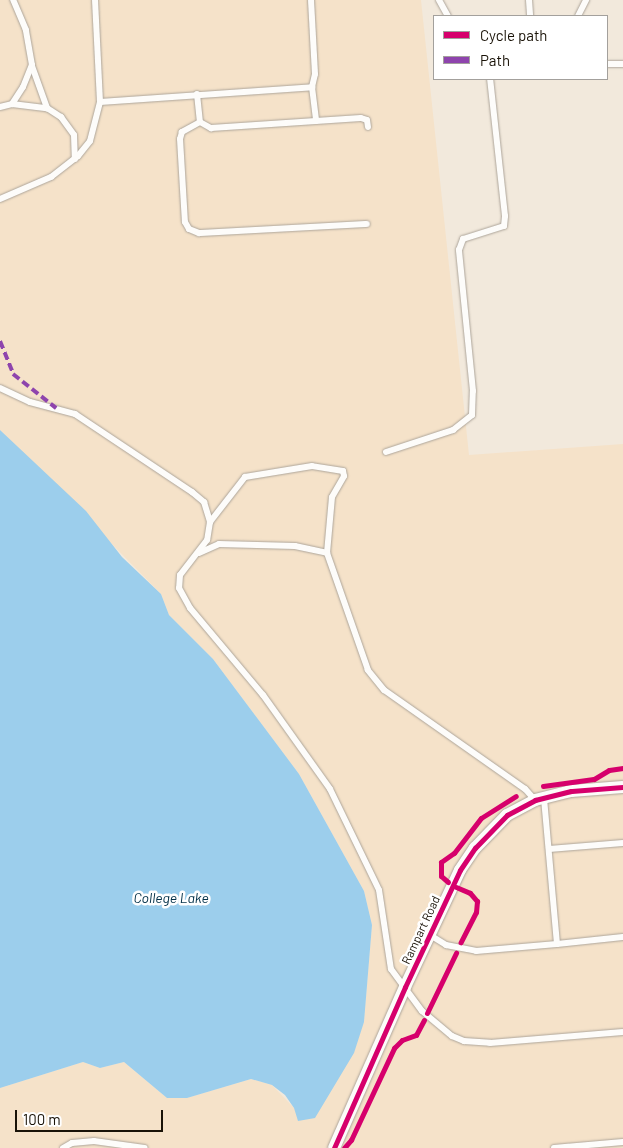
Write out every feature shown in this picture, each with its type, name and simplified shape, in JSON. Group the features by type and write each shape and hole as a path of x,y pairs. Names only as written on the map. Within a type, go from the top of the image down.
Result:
{"street":[{"name":"Rampart Road","path":"334,1148 405,987 475,848 507,815 540,798 623,787"}],"lane":[{"path":"13,0 26,30 32,65 47,108"},
{"path":"0,199 51,177 75,159 90,141 100,102 95,0"},
{"path":"311,0 314,74 312,87 316,122"},
{"path":"438,0 447,15"},
{"path":"529,0 530,15"},
{"path":"578,15 586,0"},
{"path":"608,64 623,64"},
{"path":"12,104 24,87 32,65"},
{"path":"386,452 454,430 472,415 473,391 459,250 463,239 504,226 505,216 490,80"},
{"path":"100,102 312,87"},
{"path":"197,94 200,122"},
{"path":"0,107 12,104 47,108 61,117 74,135 75,159"},
{"path":"200,122 211,128 361,118 367,120 368,127"},
{"path":"200,122 182,132 180,139 185,222 189,230 199,233 367,224"},
{"path":"1,389 30,402 75,414 204,502 210,522 207,540 199,553 180,575 179,588 190,608 263,695 330,789 379,890 388,959 422,1011 452,1036 464,1041 490,1043 623,1032"},
{"path":"210,522 245,477 284,469 333,467 343,471 344,476 332,496 327,553 368,670 384,690 540,798 549,850 557,944"},
{"path":"199,553 219,544 295,546 327,553"},
{"path":"623,787 623,795"},
{"path":"549,850 623,843"},
{"path":"430,935 446,945 476,951 623,937"},
{"path":"63,1148 72,1143 94,1142 145,1148"},
{"path":"554,1148 623,1142"}],"shaded area":[{"path":"0,0 421,0 469,455 623,444 623,1148 0,1148 0,1088 83,1062 100,1068 124,1062 167,1098 187,1098 251,1079 272,1085 294,1108 314,1118 364,1022 372,925 364,891 299,774 213,659 169,615 161,594 0,430"}],"water":[{"name":"College Lake","path":"0,430 86,511 122,557 161,594 169,615 213,659 299,774 364,891 372,925 364,1022 354,1053 315,1118 298,1121 294,1108 285,1095 272,1085 251,1079 187,1098 167,1098 124,1062 100,1068 83,1062 0,1088"}],"marked path":[{"path":"0,341 13,374 56,408"}],"cycle path":[{"path":"543,786 594,779 609,770 623,768"},
{"path":"334,1148 405,987 460,870 475,848 507,815 535,800 571,791 623,787"},
{"path":"448,882 441,876 441,862 454,853 481,818 516,796"},
{"path":"456,887 470,893 477,901 476,912 461,942"},
{"path":"427,1013 456,953"},
{"path":"344,1148 351,1140 394,1048 402,1040 416,1035 424,1020"}]}
